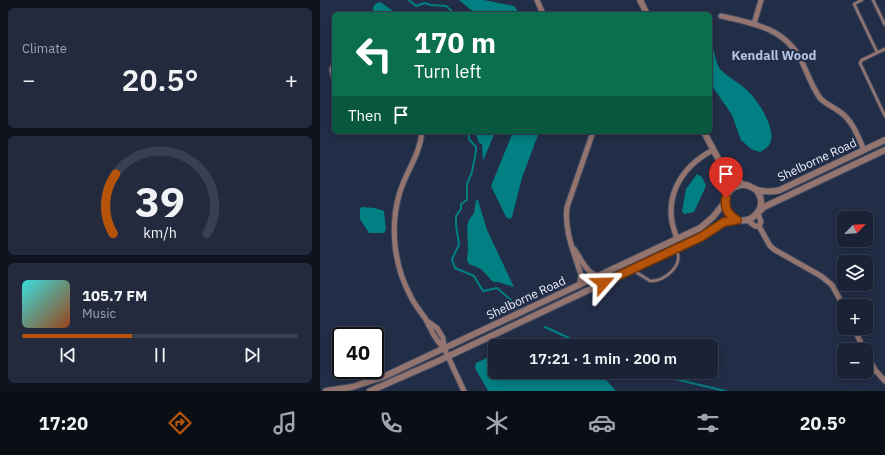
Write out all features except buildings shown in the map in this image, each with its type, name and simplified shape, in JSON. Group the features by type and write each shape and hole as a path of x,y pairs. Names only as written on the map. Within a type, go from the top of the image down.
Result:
{"street":[{"path":"537,0 542,12"},
{"path":"640,0 646,12"},
{"path":"754,24 761,0"},
{"path":"721,16 754,24 776,33 792,46 799,55 820,98 847,118 864,150"},
{"path":"422,134 417,155 399,195 394,236 400,273 410,296 425,319 436,341 447,353 464,391"},
{"path":"578,286 581,275 566,228 567,207 592,134"},
{"path":"705,134 722,166 727,194 725,202 728,212 737,220 747,220 759,212"},
{"name":"Shelborne Road","path":"756,190 771,192 780,190 885,140"},
{"path":"678,238 673,226 671,214 676,189 681,177 690,165 713,150"},
{"name":"Shelborne Road","path":"759,212 764,207 885,150"},
{"path":"722,166 727,168 737,180 744,185 756,190 761,198 759,212 761,222 759,226 770,246 821,276 832,285 839,299"},
{"path":"727,194 735,186 744,185"},
{"name":"Shelborne Road","path":"370,391 705,224 713,217 725,202"},
{"name":"Shelborne Road","path":"326,391 352,387 378,379 447,353 676,249 701,237 722,223 737,220"},
{"path":"747,220 755,226 759,226"},
{"path":"570,243 587,270 594,275 599,276"},
{"path":"873,366 885,381"}],"lane":[{"path":"862,0 854,4 877,52"},
{"path":"873,0 885,25"},
{"path":"885,49 862,60 860,63 885,116"},
{"path":"633,269 650,281 661,279 671,272 678,261 679,257 676,249"}],"shaded area":[{"path":"459,0 484,0 514,6 518,12 474,12"},
{"path":"380,2 395,12 374,12 374,6"},
{"path":"712,46 720,69 747,90 763,111 770,127 771,134 771,141 768,146 760,152 751,149 741,140 732,115 712,86"},
{"path":"476,134 494,134 483,161 482,144 479,143"},
{"path":"512,134 538,134 522,178 512,217 510,219 506,217 491,186"},
{"path":"697,174 702,177 706,186 694,212 684,214 682,211 686,189"},
{"path":"476,200 478,200 487,230 514,287 493,282 481,269 469,264 467,260 467,227 469,220 474,213"},
{"path":"362,207 375,208 384,211 386,230 384,233 369,233 360,219 360,209"},
{"path":"488,357 488,379 604,379 616,391 488,391 475,368 476,363"}],"waterway":[{"path":"409,0 416,6 425,3 430,5 446,6 453,12"},
{"path":"469,134 469,139 476,147 476,151 472,172 467,184 467,200 461,204 461,209 456,216 459,245 452,259 455,268 474,276 483,291 497,288 512,301"},
{"path":"545,327 570,339"},
{"path":"675,379 725,391"}],"district":[{"name":"Kendall Wood","path":"774,55"}],"route":[{"path":"603,283 701,237 724,222 737,220 731,216 726,209 726,198"}]}
